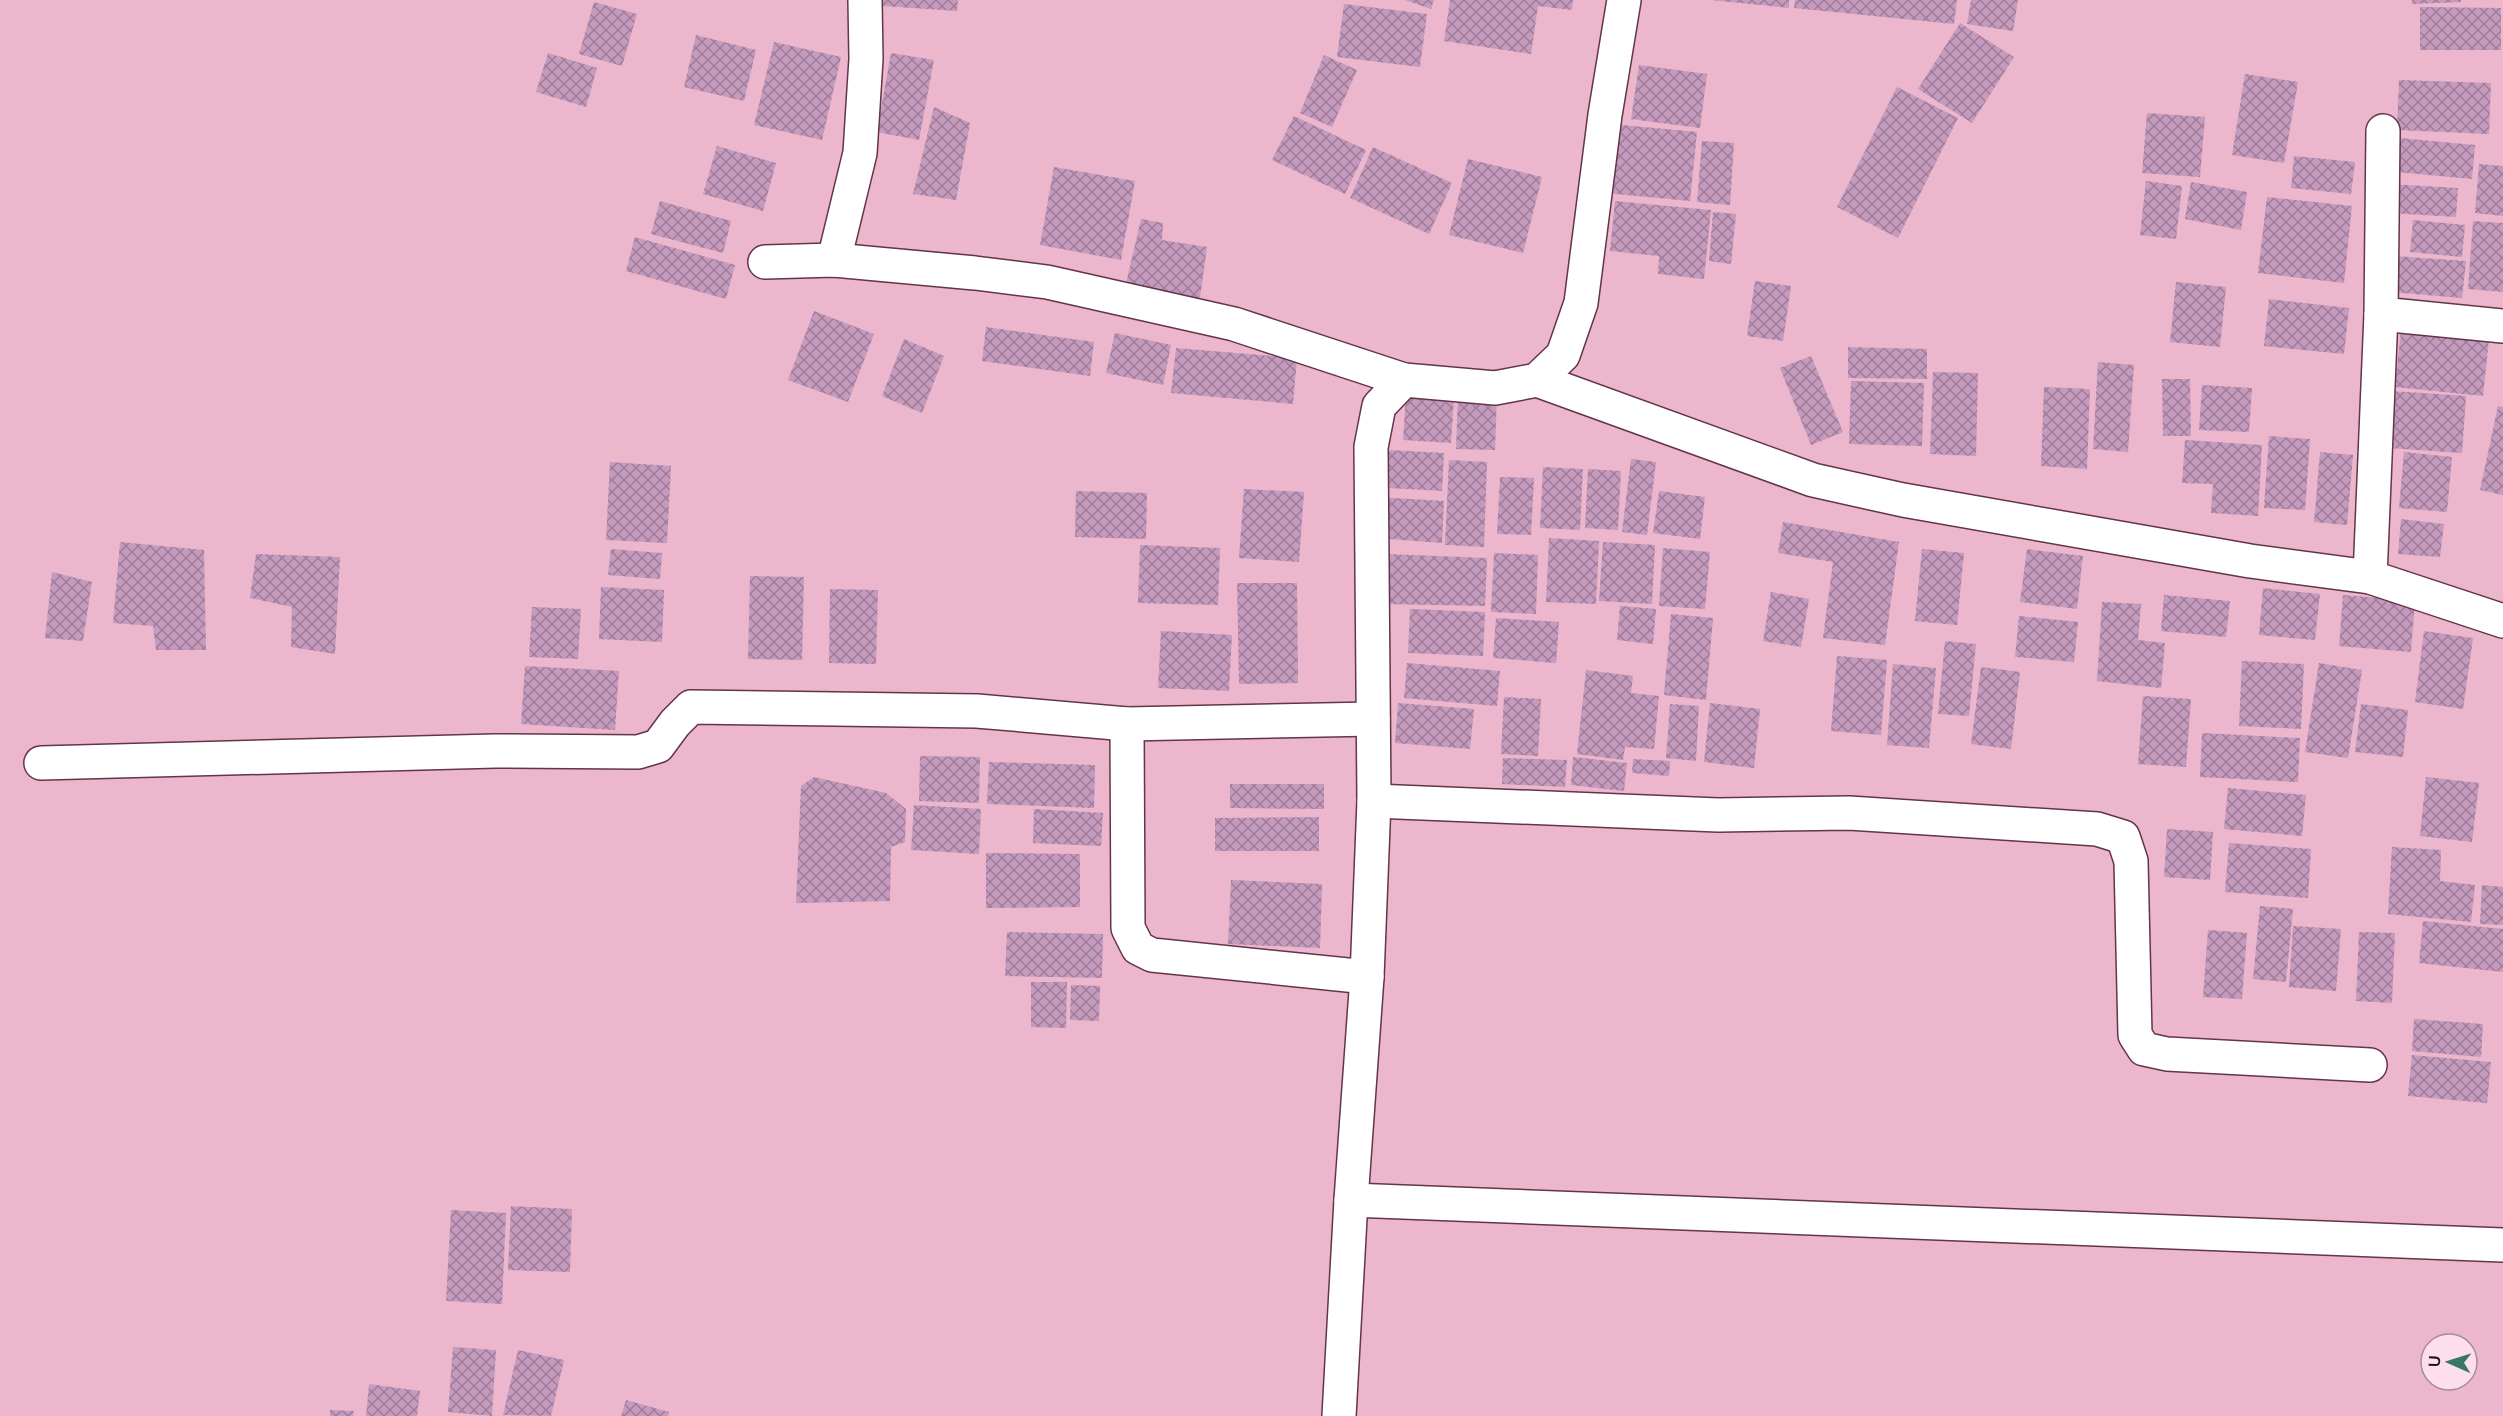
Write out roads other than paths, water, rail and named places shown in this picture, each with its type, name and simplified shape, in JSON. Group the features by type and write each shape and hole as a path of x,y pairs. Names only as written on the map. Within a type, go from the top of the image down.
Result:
{"street":[{"path":"834,260 860,153 866,59 865,0"},
{"path":"1537,380 1563,356 1581,303 1605,115 1624,0"},
{"path":"2370,577 2381,314 2383,131"},
{"path":"765,262 834,260 1047,282 1234,324 1404,380 1495,388 1537,380 1813,480 1903,500 2250,561 2370,577 2503,621"},
{"path":"2381,314 2503,326"},
{"path":"1339,1416 1351,1200 1368,977 1374,801 1371,447 1379,406 1404,380"},
{"path":"41,763 495,751 638,753 658,746 675,723 691,707 977,711 1127,724 1373,719"},
{"path":"1127,724 1128,928 1138,948 1152,955 1368,977"},
{"path":"1374,801 1719,815 1849,813 2097,829 2123,837 2131,861 2135,1035 2144,1049 2167,1054 2370,1065"},
{"path":"1351,1200 2503,1245"}]}
